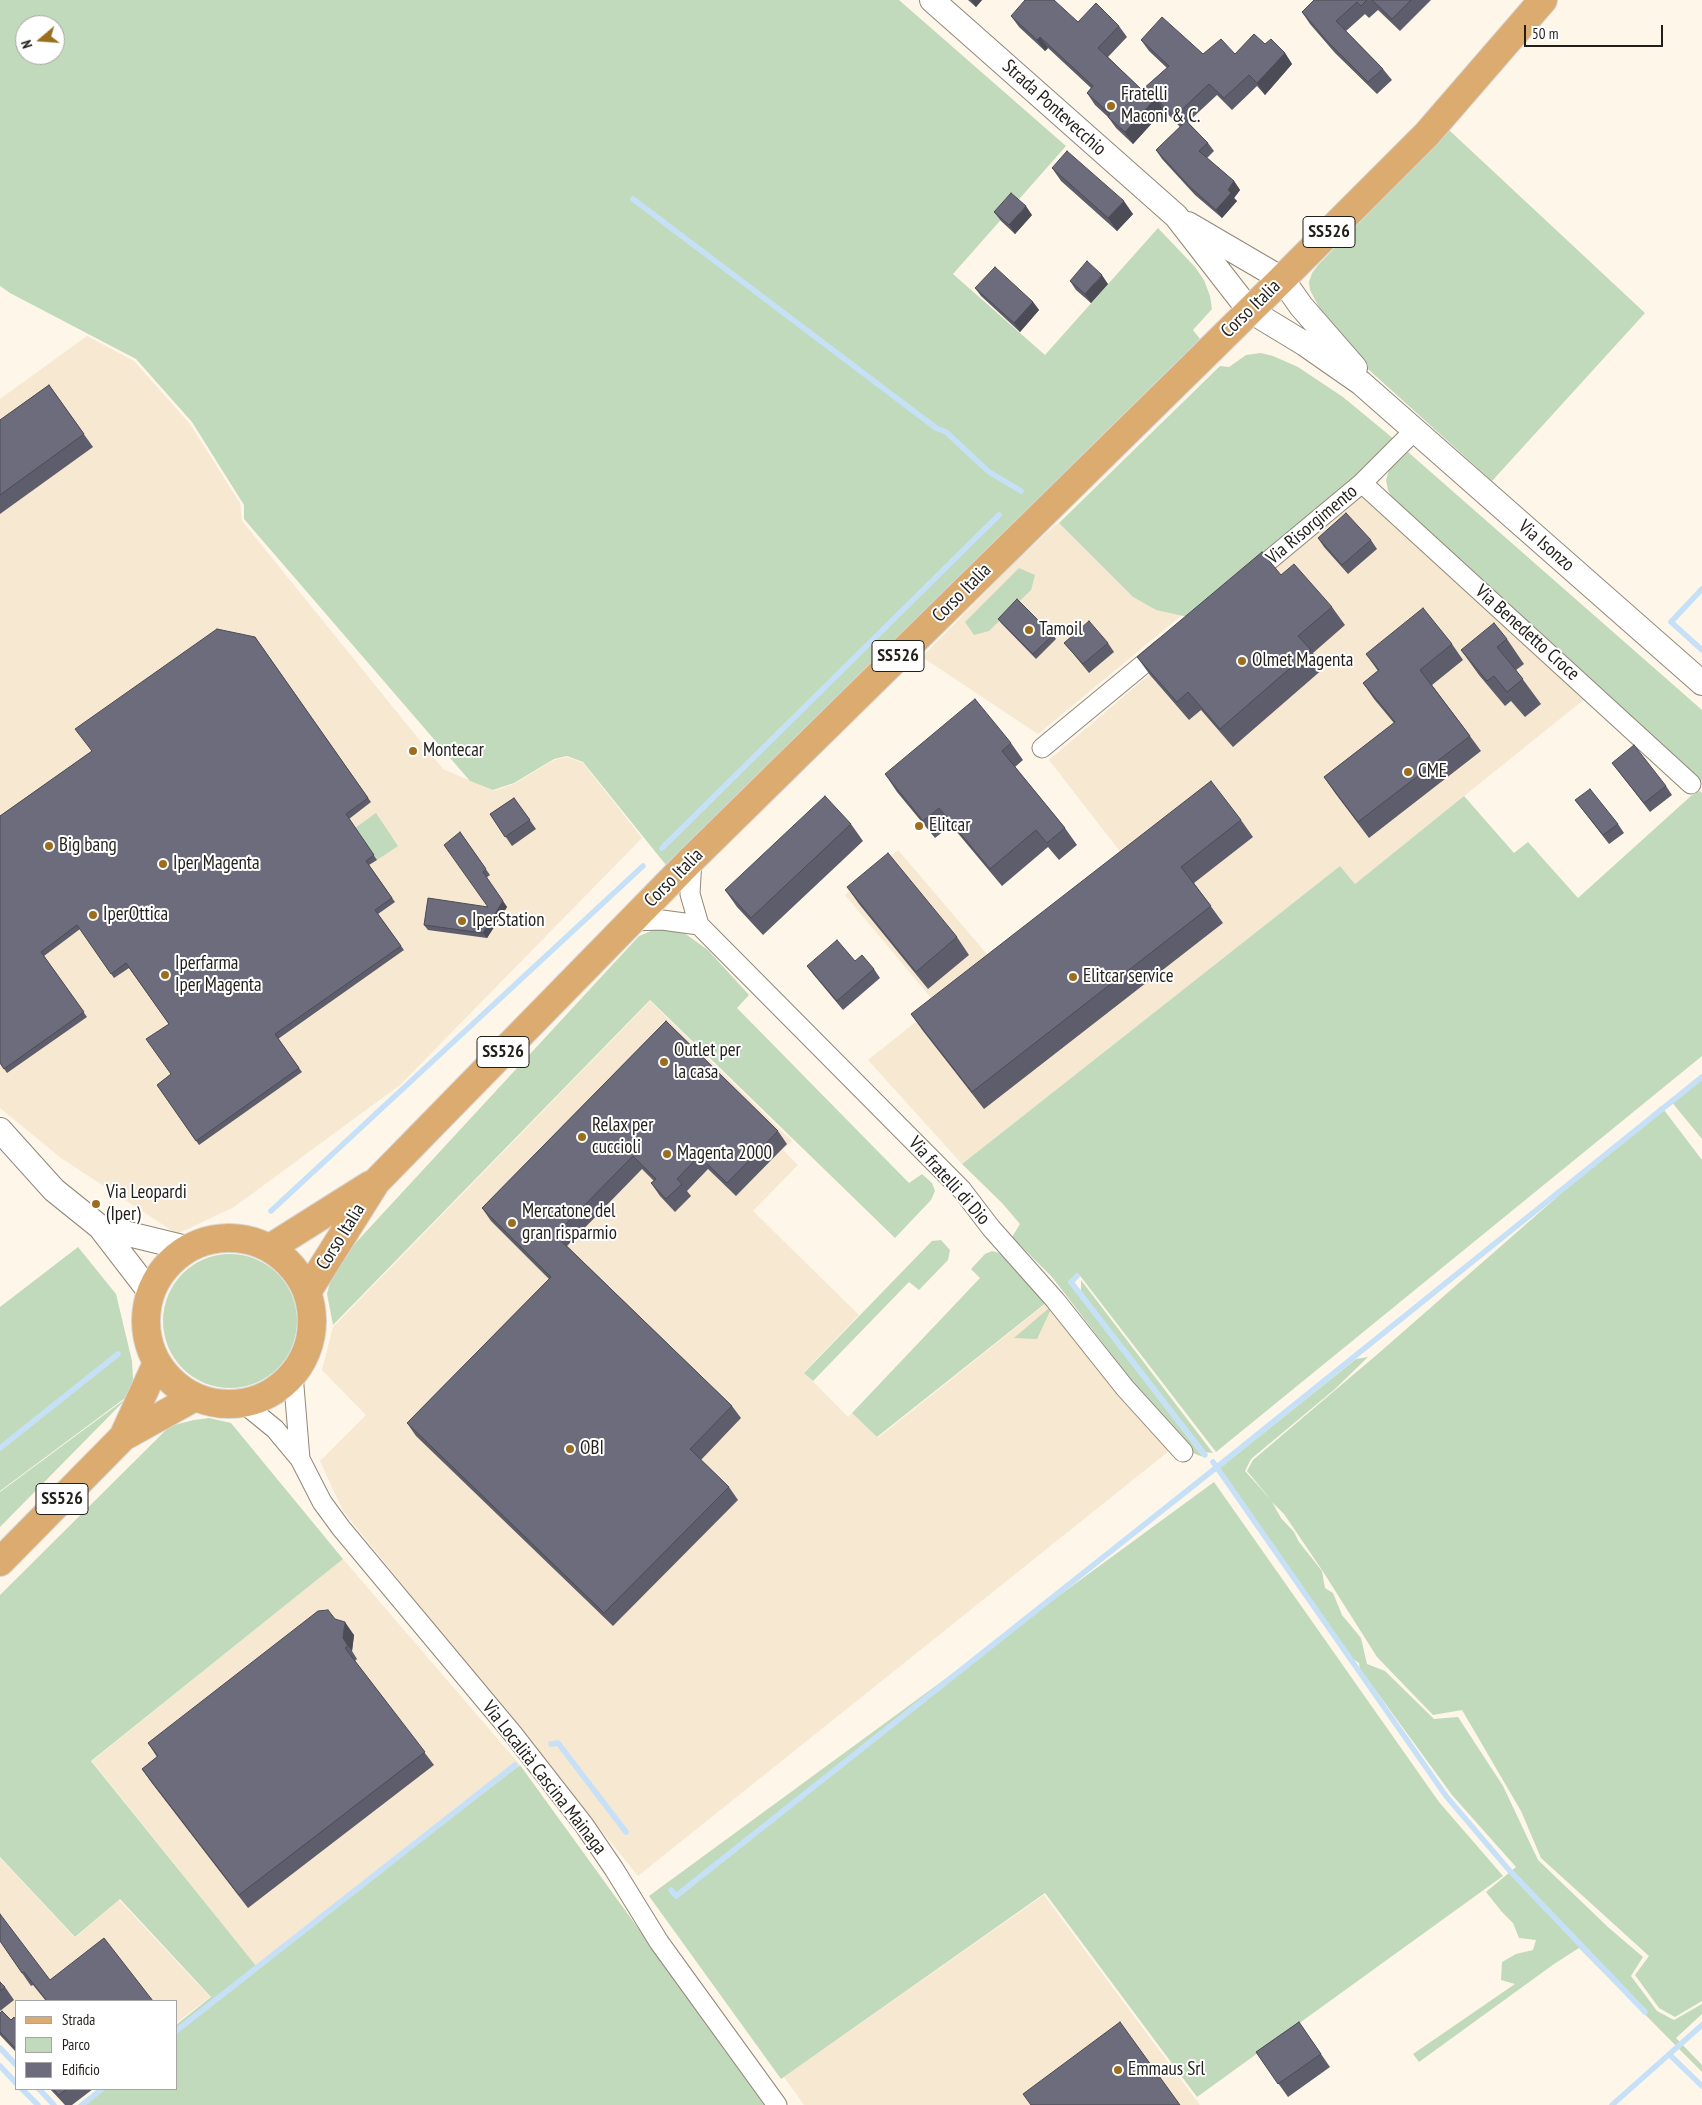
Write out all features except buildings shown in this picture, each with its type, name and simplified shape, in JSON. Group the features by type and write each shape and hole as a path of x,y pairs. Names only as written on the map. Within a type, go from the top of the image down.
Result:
{"main road":[{"name":"Corso Italia","path":"307,1292 376,1182 692,859 740,814 1427,134 1543,0"},
{"name":"Corso Italia","path":"270,1248 376,1182"},
{"path":"228,1237 243,1238 270,1248 292,1266 307,1292 311,1313 311,1335 301,1362 293,1374 271,1393 244,1403 214,1403 195,1397 176,1385 157,1363 146,1335 146,1306 150,1292 164,1267 186,1248 214,1238 228,1237"},
{"name":"SS526","path":"123,1437 157,1363"},
{"name":"SS526","path":"0,1562 123,1437 195,1397"}],"street":[{"name":"Strada Pontevecchio","path":"932,0 1176,216 1249,310"},
{"name":"Strada Pontevecchio","path":"1176,216 1282,279"},
{"name":"Via Isonzo","path":"1282,279 1301,306 1390,408"},
{"name":"Via Isonzo","path":"1249,310 1305,344 1361,384 1702,683"},
{"name":"Via Risorgimento","path":"1233,590 1362,483 1415,430"},
{"name":"Via Benedetto Croce","path":"1362,483 1691,784"},
{"path":"1042,748 1180,634"},
{"name":"Via fratelli di Dio","path":"692,859 690,894 699,925 962,1190 991,1228 1055,1300 1125,1388 1183,1452"},
{"path":"631,921 662,920 699,925"},
{"path":"0,1130 54,1190 100,1227 150,1292"},
{"path":"100,1227 186,1248"},
{"name":"Via Località Cascina Mainaga","path":"293,1374 300,1459"},
{"name":"Via Località Cascina Mainaga","path":"244,1403 275,1430 300,1459 318,1495 340,1528 512,1734 584,1825 614,1869 658,1942 777,2105"}],"shaded area":[{"path":"87,336 134,361 190,424 240,503 242,521 443,769 494,791 514,784 554,760 567,757 583,763 642,838 400,1085 234,1207 177,1234 61,1158 0,1108 0,399"},
{"path":"1363,493 1587,697 1355,884 1340,866 962,1164 868,1060 937,1005 845,895 898,850 992,960 1129,863 1049,760"},
{"path":"1059,523 1133,597 1156,610 1182,615 1038,734 922,657 1014,563"},
{"path":"650,1001 792,1141 783,1150 798,1165 753,1211 859,1315 804,1372 848,1417 852,1413 878,1438 1048,1302 1074,1331 1169,1451 638,1876 343,1511 320,1461 366,1415 322,1370 333,1327"},
{"path":"343,1559 520,1765 257,1967 92,1761"},
{"path":"0,1858 75,1938 119,1900 210,1997 178,2021 178,2000 15,2000 15,2052 0,2036"},
{"path":"1044,1895 1200,2105 804,2105 784,2077"}],"green space":[{"path":"0,0 899,0 1066,146 953,274 1045,355 1158,228 1195,267 1204,280 1210,296 1212,309 1193,330 1200,339 666,865 583,762 567,756 554,759 514,783 493,790 470,781 244,519 244,505 192,422 136,359 0,286"},
{"path":"1449,130 1645,313 1492,481 1344,345 1323,315 1310,290 1309,282 1312,273 1318,265"},
{"path":"1261,353 1298,367 1343,397 1395,440 1365,468 1188,617 1156,610 1133,597 1059,523 1220,366 1229,367 1246,355"},
{"path":"1408,452 1702,710 1702,781 1394,502 1388,490 1386,480 1389,470"},
{"path":"1019,568 1035,575 1031,590 989,631 974,635 965,622"},
{"path":"1700,791 1702,793 1702,1056 1216,1452 1081,1277 1076,1272 1077,1274 1068,1282 1203,1457 1188,1451 1179,1442 1052,1277 1012,1237 1020,1224 1002,1203 962,1164 1340,866 1355,884 1464,796 1514,853 1528,842 1578,898 1692,795"},
{"path":"376,813 398,846 377,860 355,828"},
{"path":"658,928 680,930 708,950 749,995 737,1008 909,1183 922,1174 932,1183 935,1191 931,1200 895,1238 650,1000 333,1325 327,1294 337,1263 639,936"},
{"path":"1702,1074 1702,1139 1670,1100"},
{"path":"1661,1106 1702,1160 1702,2001 1675,2017 1659,2008 1635,1975 1649,1956 1541,1858 1521,1811 1462,1710 1433,1715 1377,1657 1322,1570 1284,1514 1272,1502 1281,1518 1294,1532 1299,1542 1322,1571 1325,1588 1333,1593 1342,1615 1361,1638 1367,1664 1385,1671 1434,1719 1458,1717 1503,1786 1538,1860 1609,1928 1643,1957 1631,1976 1657,2011 1674,2020 1702,2004 1702,2014 1676,2038 1702,2065 1702,2072 1579,1948 1419,2062 1413,2054 1515,1984 1501,1980 1502,1962 1516,1954 1533,1950 1536,1940 1519,1938 1513,1923 1486,1892 1516,1867 1452,1795 1360,1669 1359,1663 1353,1659 1220,1468 1356,1359 1368,1357 1335,1389 1251,1459 1245,1471 1272,1501 1247,1471 1253,1460 1380,1352"},
{"path":"941,1240 950,1250 948,1260 919,1290 909,1282 813,1381 804,1373 932,1241"},
{"path":"78,1247 116,1294 132,1361 133,1379 129,1395 0,1491 0,1307"},
{"path":"992,1251 999,1253 1047,1302 877,1437 852,1413 980,1278 971,1269 985,1254"},
{"path":"230,1254 256,1259 267,1265 277,1274 286,1284 292,1295 297,1321 292,1347 286,1358 277,1368 267,1377 256,1383 230,1388 204,1383 193,1377 183,1368 174,1358 168,1347 163,1321 168,1295 174,1284 183,1274 193,1265 204,1259"},
{"path":"1081,1280 1213,1453 1203,1452 1081,1291"},
{"path":"1049,1308 1051,1309 1037,1339 1014,1338"},
{"path":"128,1397 0,1527 0,1492"},
{"path":"209,1418 231,1423 343,1559 91,1761 257,1967 520,1765 766,2105 78,2105 97,2090 178,2090 178,2023 211,1997 120,1899 75,1937 0,1857 0,1595 170,1426"},
{"path":"1214,1482 1439,1802 1503,1876 1197,2097 1045,1893 781,2079 649,1896"}],"waterway":[{"path":"633,199 936,428 946,432 989,472 1021,491"},
{"path":"662,848 999,515"},
{"path":"1702,589 1671,622 1702,650"},
{"path":"271,1211 643,866"},
{"path":"671,1890 676,1896 1217,1467 1702,1077"},
{"path":"1077,1276 1071,1282 1205,1455"},
{"path":"0,1448 118,1354"},
{"path":"1213,1462 1446,1796 1509,1870 1645,2012"},
{"path":"551,1744 558,1743 626,1832"},
{"path":"178,2029 515,1765"},
{"path":"1612,2105 1702,2025"},
{"path":"0,2048 15,2064"},
{"path":"1670,2055 1702,2086"},
{"path":"0,2066 15,2082"},
{"path":"23,2090 38,2105"},
{"path":"40,2090 54,2105"},
{"path":"82,2105 101,2090"}],"place":[{"name":"Fratelli Maconi & C.","path":"1111,106"},
{"name":"Tamoil","path":"1029,630"},
{"name":"Olmet Magenta","path":"1242,661"},
{"name":"Montecar","path":"413,751"},
{"name":"CME","path":"1408,772"},
{"name":"Elitcar","path":"919,826"},
{"name":"Big bang","path":"49,846"},
{"name":"Iper Magenta","path":"163,864"},
{"name":"IperOttica","path":"93,915"},
{"name":"IperStation","path":"462,921"},
{"name":"Iperfarma Iper Magenta","path":"165,975"},
{"name":"Elitcar service","path":"1073,977"},
{"name":"Outlet per la casa","path":"664,1062"},
{"name":"Relax per cuccioli","path":"582,1137"},
{"name":"Magenta 2000","path":"667,1154"},
{"name":"Via Leopardi (Iper)","path":"96,1204"},
{"name":"Mercatone del gran risparmio","path":"512,1223"},
{"name":"OBI","path":"570,1449"},
{"name":"Emmaus Srl","path":"1118,2070"}]}
